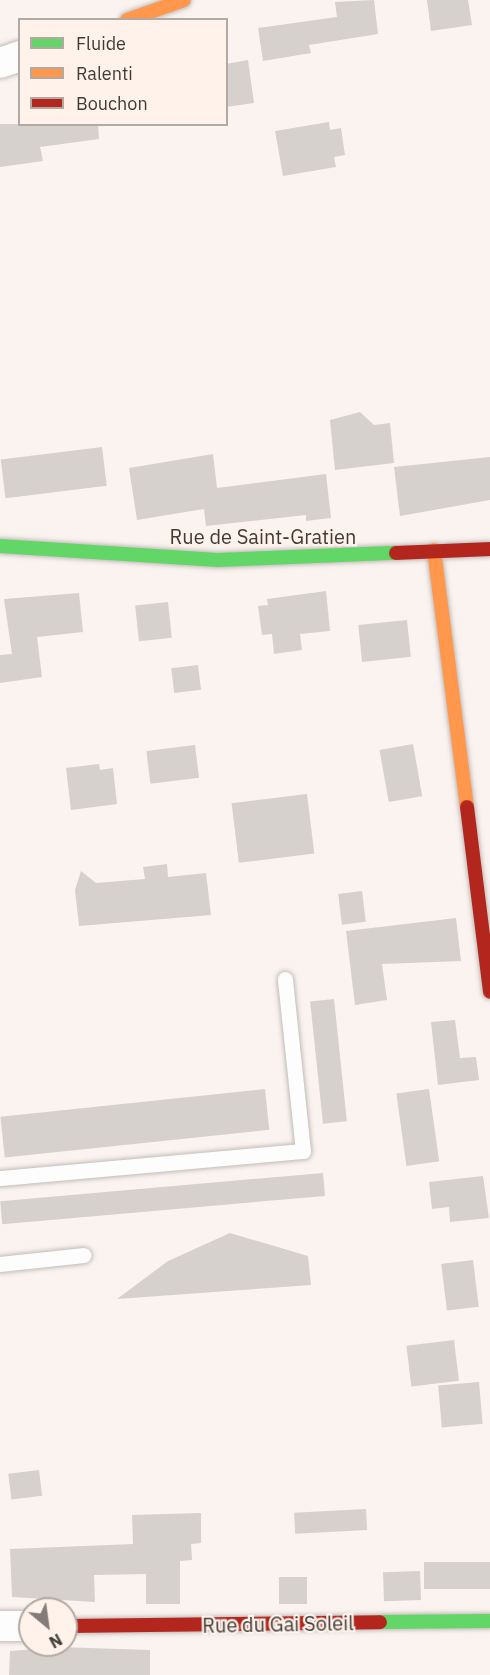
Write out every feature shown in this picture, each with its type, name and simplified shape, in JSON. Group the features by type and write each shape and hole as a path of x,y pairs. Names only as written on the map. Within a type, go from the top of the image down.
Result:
{"street":[{"path":"133,18 184,0"},
{"path":"0,63 18,57"},
{"name":"Rue de Saint-Gratien","path":"0,546 218,560 490,549"},
{"path":"434,550 484,902 490,992"},
{"name":"Rue du Gai Soleil","path":"78,1626 490,1621"},
{"path":"0,1626 18,1626"}],"lane":[{"path":"0,1178 303,1151 285,979"},
{"path":"0,1264 84,1255"}],"building":[{"path":"374,0 378,34 309,45 311,53 263,61 258,28 337,17 335,2"},
{"path":"427,0 468,0 472,25 431,31"},
{"path":"248,60 254,103 228,107 228,64"},
{"path":"329,122 330,130 341,128 345,155 334,157 336,167 283,176 275,131"},
{"path":"0,124 98,126 99,139 40,147 43,161 0,167"},
{"path":"360,412 374,425 390,423 394,463 335,470 330,420"},
{"path":"102,447 107,486 6,498 1,459"},
{"path":"213,454 217,488 326,474 331,518 306,521 306,515 206,526 204,509 137,520 129,468"},
{"path":"490,457 490,500 400,516 394,467"},
{"path":"326,591 330,631 300,634 302,650 274,654 272,634 262,635 258,606 268,605 267,599"},
{"path":"79,593 83,632 37,637 42,677 0,683 0,655 12,654 4,599"},
{"path":"168,602 172,638 139,641 135,605"},
{"path":"407,620 411,657 362,662 358,625"},
{"path":"198,665 201,690 174,693 171,668"},
{"path":"413,744 422,796 389,802 380,750"},
{"path":"195,745 199,778 150,784 146,751"},
{"path":"99,764 100,770 113,768 117,804 71,810 66,768"},
{"path":"307,794 314,854 239,863 232,803"},
{"path":"167,864 168,877 206,873 211,915 79,926 75,890 81,871 96,883 145,879 143,867"},
{"path":"362,891 366,922 342,925 338,894"},
{"path":"456,918 461,961 382,964 387,1000 355,1005 346,931"},
{"path":"334,999 347,1121 323,1124 310,1002"},
{"path":"455,1020 460,1058 476,1057 479,1080 438,1085 431,1022"},
{"path":"265,1089 269,1130 5,1158 0,1117"},
{"path":"429,1089 439,1161 406,1166 396,1094"},
{"path":"323,1173 325,1196 2,1224 0,1201"},
{"path":"483,1176 489,1218 450,1222 449,1207 432,1209 429,1182"},
{"path":"230,1233 308,1256 311,1285 117,1299 168,1261"},
{"path":"473,1260 479,1307 447,1311 441,1264"},
{"path":"454,1340 459,1381 411,1387 406,1346"},
{"path":"479,1382 483,1424 442,1427 438,1386"},
{"path":"39,1470 42,1496 11,1500 8,1474"},
{"path":"366,1509 367,1530 295,1534 294,1513"},
{"path":"201,1513 201,1543 191,1544 192,1560 180,1561 180,1604 146,1604 146,1574 94,1575 95,1602 78,1601 78,1597 12,1597 10,1549 133,1544 132,1515"},
{"path":"424,1562 490,1562 490,1589 424,1589"},
{"path":"420,1571 421,1600 384,1601 383,1572"},
{"path":"279,1577 307,1577 307,1604 279,1604"},
{"path":"78,1648 150,1650 150,1675 9,1675 10,1651 18,1650 18,1657 78,1657"}],"traffic: fast":[{"path":"0,546 218,560 396,553"},
{"path":"380,1622 490,1621"}],"traffic: slow":[{"path":"133,18 184,0"},
{"path":"434,550 467,807"}],"traffic: jam":[{"path":"396,553 490,549"},
{"path":"467,807 490,992"},
{"path":"78,1626 380,1622"}]}
